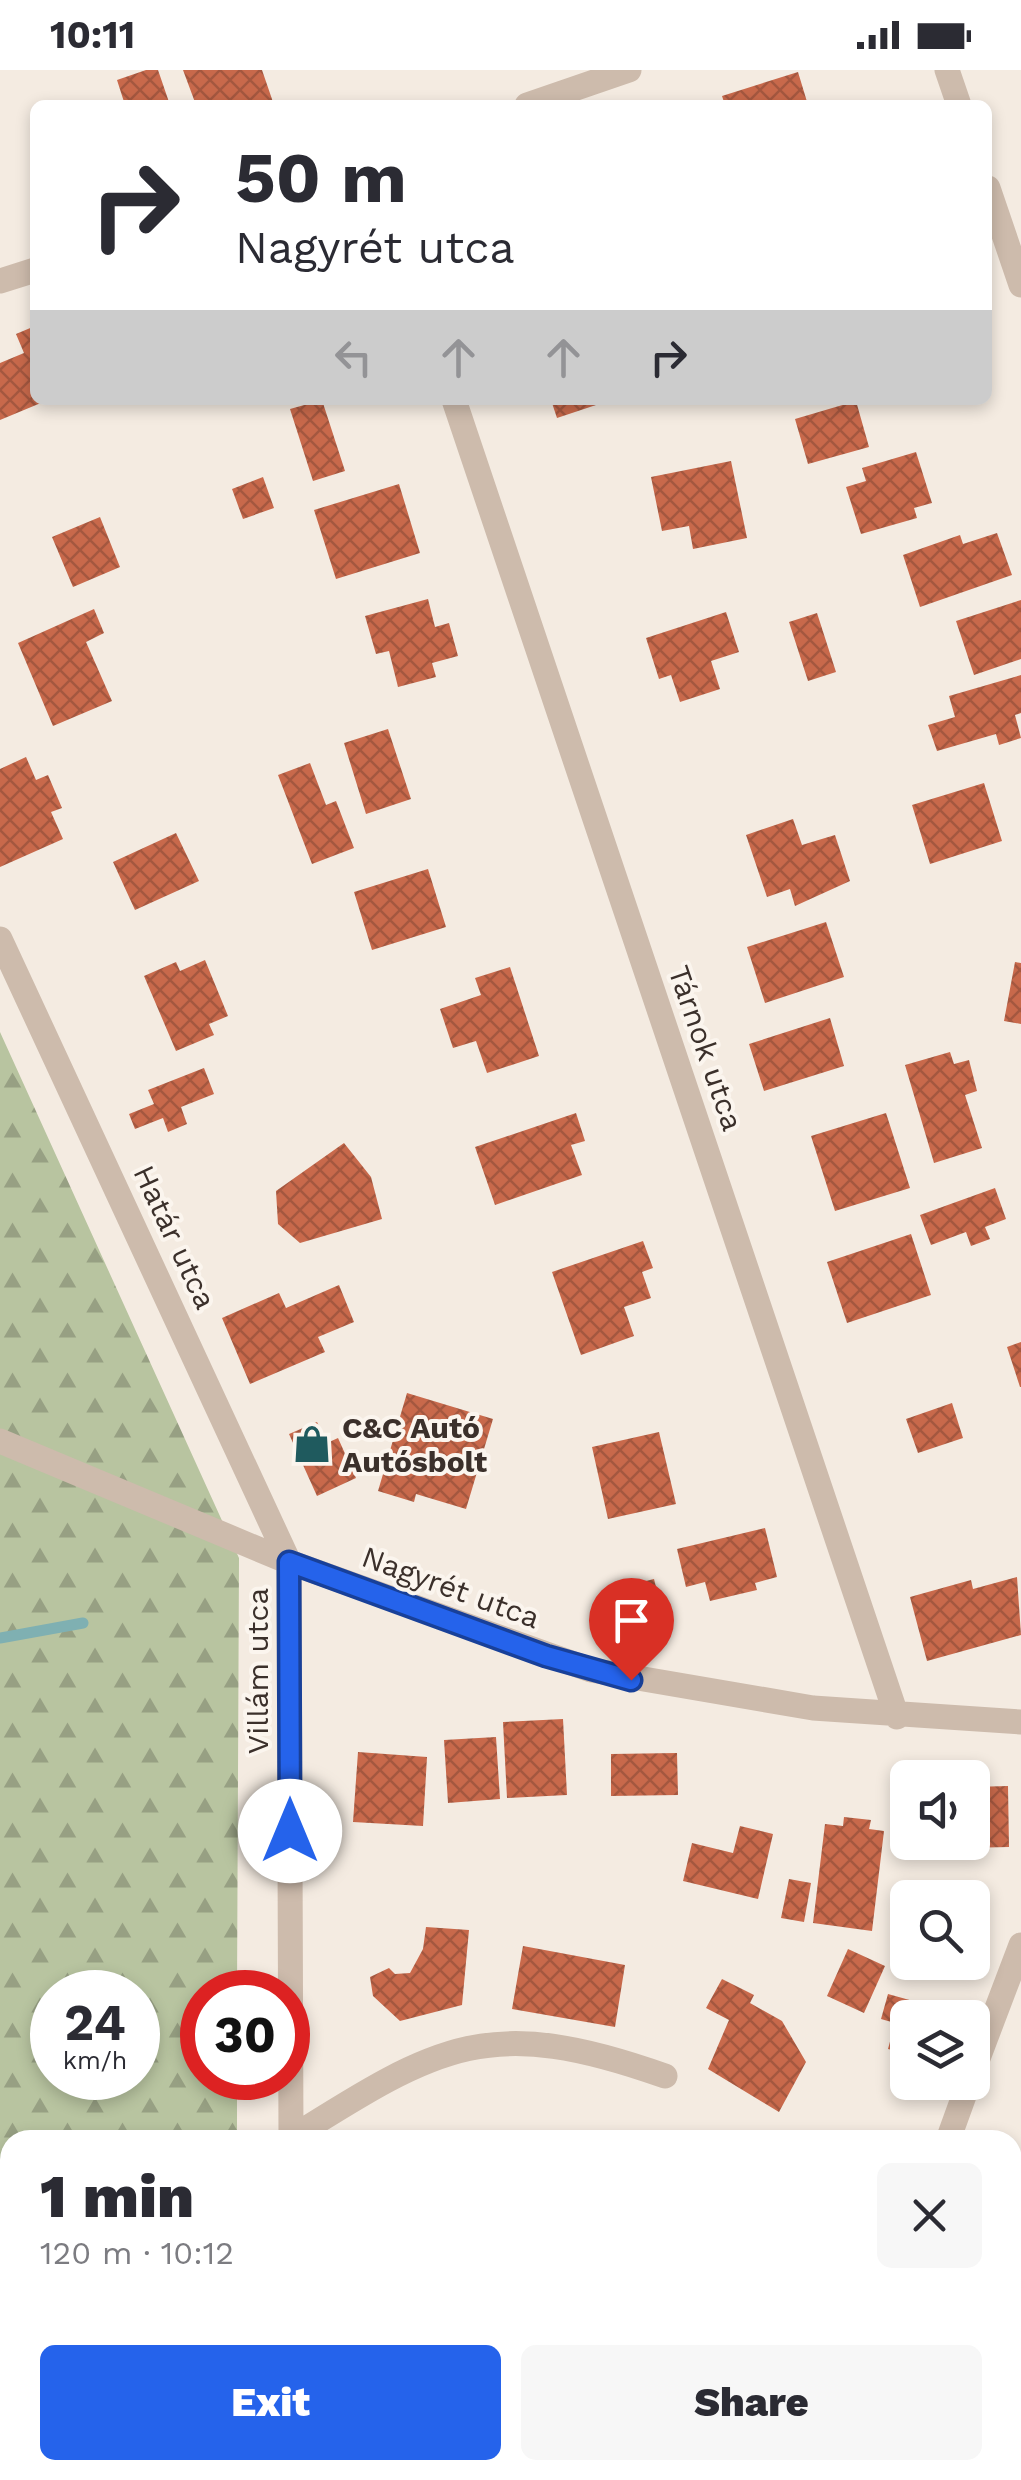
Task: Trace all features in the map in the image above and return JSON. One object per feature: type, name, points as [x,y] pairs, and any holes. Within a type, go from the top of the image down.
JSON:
[{"type":"street","points":[[541,100],[629,70]]},
{"type":"street","points":[[947,70],[957,100]]},
{"type":"street","points":[[992,200],[1021,285]]},
{"type":"street","points":[[0,282],[30,272]]},
{"type":"street","name":"Tárnok utca","points":[[456,405],[897,1716]]},
{"type":"street","name":"Határ utca","points":[[0,939],[289,1562]]},
{"type":"street","name":"Nagyrét utca","points":[[0,1441],[289,1562],[591,1670],[729,1697],[897,1716],[1021,1722]]},
{"type":"street","name":"Villám utca","points":[[289,1562],[291,2130]]},
{"type":"street","points":[[990,2027],[1021,1945]]},
{"type":"street","points":[[305,2130],[394,2072],[483,2043],[572,2047],[664,2076]]},
{"type":"street","points":[[952,2130],[963,2100]]},
{"type":"green space","points":[[0,1032],[239,1558],[237,1970],[180,1970],[180,2100],[237,2100],[237,2130],[0,2130]]},
{"type":"building","points":[[158,70],[168,100],[123,100],[117,80]]},
{"type":"building","points":[[183,70],[262,70],[272,100],[194,100]]},
{"type":"building","points":[[798,72],[806,100],[723,100],[722,96]]},
{"type":"building","points":[[30,328],[30,405],[36,405],[0,420],[0,363],[24,353],[16,334]]},
{"type":"building","points":[[324,405],[345,471],[313,481],[290,409]]},
{"type":"building","points":[[553,405],[596,405],[557,418]]},
{"type":"building","points":[[842,405],[857,405],[869,447],[808,464],[795,419]]},
{"type":"building","points":[[916,452],[932,503],[914,508],[917,518],[861,534],[846,487],[866,481],[862,468]]},
{"type":"building","points":[[731,461],[747,538],[693,549],[689,526],[662,531],[651,477]]},
{"type":"building","points":[[263,477],[274,508],[243,519],[232,489]]},
{"type":"building","points":[[399,484],[420,553],[336,579],[314,510]]},
{"type":"building","points":[[100,517],[120,567],[73,587],[52,537]]},
{"type":"building","points":[[997,533],[1012,575],[920,607],[903,555],[960,535],[963,544]]},
{"type":"building","points":[[428,599],[435,627],[449,623],[458,656],[432,663],[436,677],[398,687],[389,651],[376,654],[365,616]]},
{"type":"building","points":[[1021,600],[1021,659],[974,675],[956,621]]},
{"type":"building","points":[[94,609],[104,633],[86,642],[112,701],[53,726],[18,643]]},
{"type":"building","points":[[726,612],[739,652],[711,661],[720,689],[680,702],[671,675],[659,679],[646,638]]},
{"type":"building","points":[[817,613],[836,672],[808,681],[789,622]]},
{"type":"building","points":[[1021,675],[1021,713],[1015,715],[1021,738],[999,745],[996,734],[937,751],[928,725],[955,717],[949,696]]},
{"type":"building","points":[[388,729],[411,799],[366,814],[344,743]]},
{"type":"building","points":[[26,757],[36,780],[48,775],[62,808],[51,812],[63,839],[0,867],[0,769]]},
{"type":"building","points":[[310,763],[326,805],[336,801],[354,848],[312,864],[278,775]]},
{"type":"building","points":[[984,783],[1002,841],[930,864],[912,805]]},
{"type":"building","points":[[793,819],[802,845],[835,835],[850,881],[795,906],[790,889],[767,897],[746,835]]},
{"type":"building","points":[[176,833],[199,881],[135,910],[113,862]]},
{"type":"building","points":[[428,869],[446,927],[372,950],[354,892]]},
{"type":"building","points":[[826,922],[844,977],[765,1003],[747,947]]},
{"type":"building","points":[[205,960],[228,1016],[209,1024],[214,1035],[176,1051],[144,976],[176,962],[180,971]]},
{"type":"building","points":[[1015,962],[1021,963],[1021,1024],[1004,1021]]},
{"type":"building","points":[[510,967],[539,1056],[487,1073],[476,1041],[453,1048],[440,1009],[481,995],[475,978]]},
{"type":"building","points":[[830,1018],[844,1066],[764,1091],[749,1044]]},
{"type":"building","points":[[950,1052],[954,1064],[969,1060],[977,1091],[965,1095],[982,1148],[934,1163],[905,1065]]},
{"type":"building","points":[[204,1068],[214,1094],[181,1107],[187,1124],[168,1132],[163,1118],[135,1129],[129,1114],[154,1104],[148,1090]]},
{"type":"building","points":[[576,1113],[585,1141],[571,1145],[582,1175],[495,1205],[475,1147]]},
{"type":"building","points":[[886,1113],[910,1188],[835,1211],[811,1136]]},
{"type":"building","points":[[344,1143],[371,1177],[382,1219],[300,1243],[278,1224],[276,1191]]},
{"type":"building","points":[[995,1188],[1006,1219],[985,1227],[990,1239],[971,1246],[966,1232],[931,1245],[920,1215]]},
{"type":"building","points":[[911,1234],[931,1295],[847,1323],[827,1262]]},
{"type":"building","points":[[643,1241],[653,1268],[642,1272],[651,1298],[624,1307],[634,1336],[581,1355],[552,1272]]},
{"type":"building","points":[[339,1285],[354,1322],[318,1337],[325,1352],[250,1384],[222,1318],[279,1293],[286,1308]]},
{"type":"building","points":[[1021,1342],[1021,1387],[1020,1387],[1007,1347]]},
{"type":"building","points":[[407,1393],[493,1419],[466,1509],[416,1494],[414,1502],[378,1491]]},
{"type":"building","points":[[952,1403],[963,1438],[918,1453],[906,1419]]},
{"type":"building","points":[[317,1422],[327,1443],[338,1438],[356,1478],[317,1496],[289,1434]]},
{"type":"building","points":[[659,1432],[676,1504],[608,1519],[592,1447]]},
{"type":"building","points":[[765,1528],[777,1577],[755,1583],[757,1590],[710,1601],[705,1582],[686,1587],[677,1549]]},
{"type":"building","points":[[1017,1577],[1021,1635],[927,1661],[910,1597],[971,1580],[973,1589]]},
{"type":"building","points":[[654,1579],[663,1615],[631,1622],[622,1587]]},
{"type":"building","points":[[563,1719],[567,1795],[507,1798],[503,1722]]},
{"type":"building","points":[[496,1737],[500,1799],[448,1803],[444,1740]]},
{"type":"building","points":[[358,1752],[427,1757],[423,1826],[353,1822]]},
{"type":"building","points":[[677,1753],[678,1795],[611,1796],[611,1754]]},
{"type":"building","points":[[990,1786],[1008,1786],[1009,1847],[990,1847]]},
{"type":"building","points":[[844,1817],[871,1820],[869,1829],[884,1831],[872,1931],[813,1923],[825,1824],[843,1826]]},
{"type":"building","points":[[740,1826],[773,1834],[758,1899],[683,1881],[692,1843],[733,1853]]},
{"type":"building","points":[[789,1879],[811,1883],[804,1922],[781,1918]]},
{"type":"building","points":[[426,1927],[469,1930],[462,2005],[400,2021],[373,1996],[370,1977],[389,1968],[395,1974],[410,1973],[423,1949]]},
{"type":"building","points":[[523,1946],[625,1965],[615,2027],[512,2009]]},
{"type":"building","points":[[848,1949],[885,1966],[864,2013],[827,1996]]},
{"type":"building","points":[[722,1979],[754,1995],[750,2003],[782,2021],[806,2062],[779,2112],[708,2069],[729,2020],[706,2008]]},
{"type":"building","points":[[888,1994],[909,2000],[890,2000],[890,2022],[881,2019]]},
{"type":"waterway","points":[[0,1638],[83,1623]]},
{"type":"place","name":"C&C Autó Autósbolt","points":[[312,1444]]},
{"type":"route","points":[[290,1831],[289,1562],[546,1656],[631,1680]]}]
